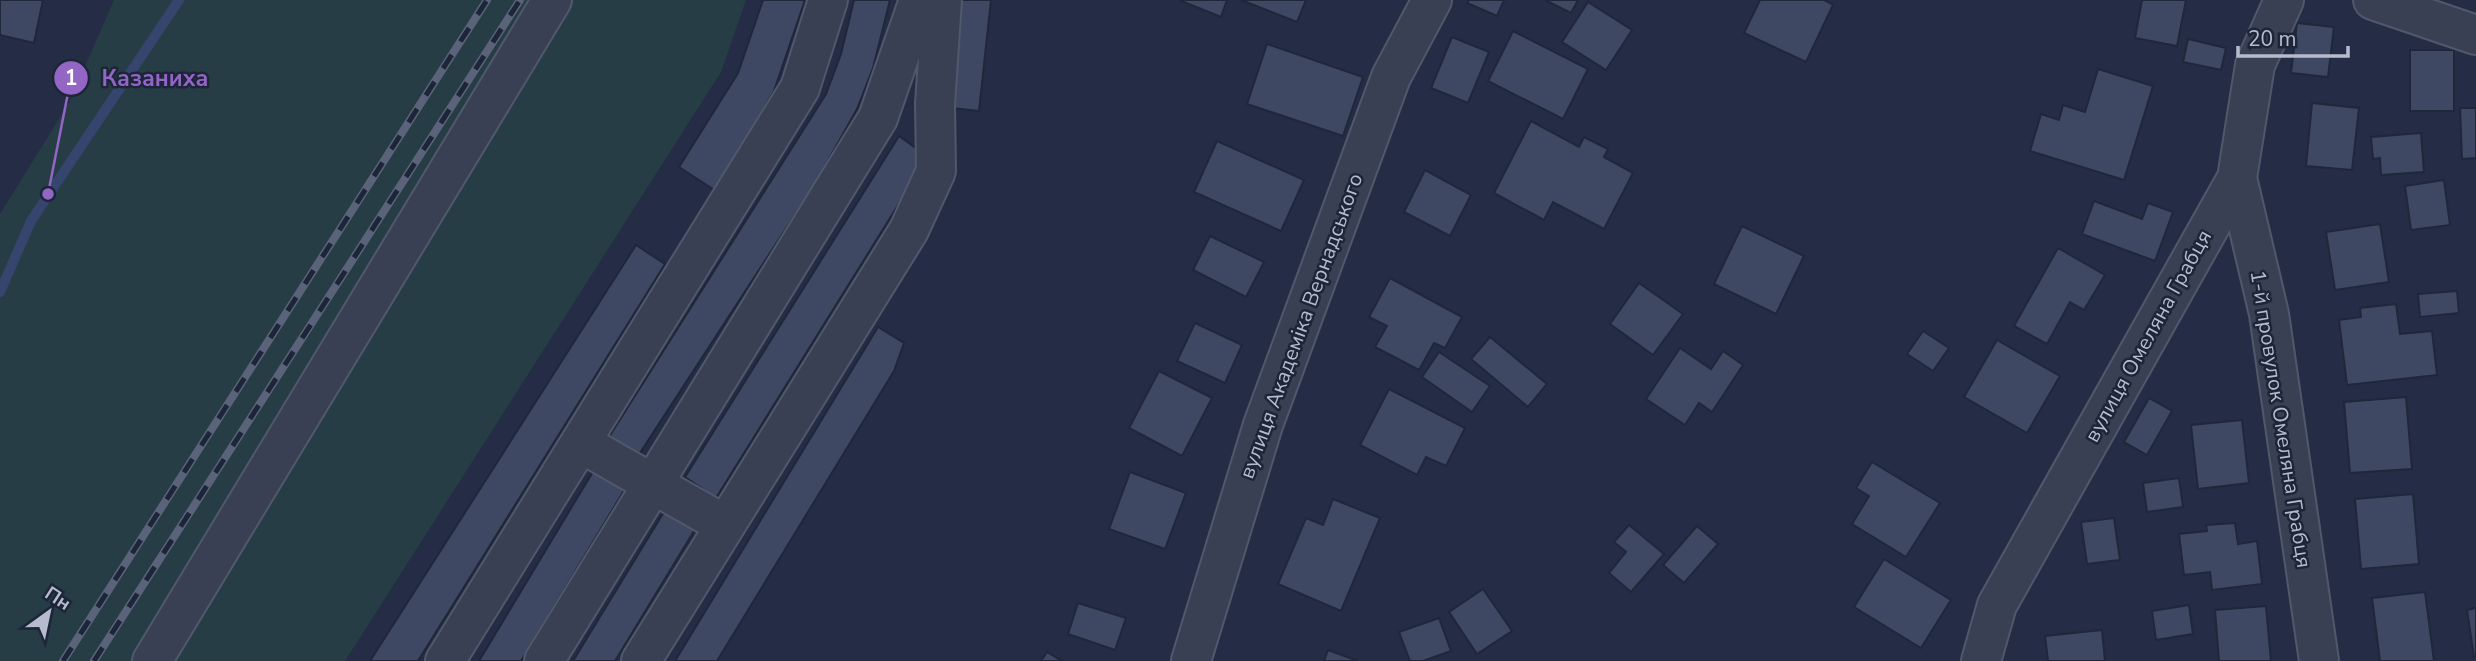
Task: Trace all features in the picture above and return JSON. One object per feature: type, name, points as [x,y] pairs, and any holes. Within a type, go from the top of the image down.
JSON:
[{"type":"street","points":[[152,661],[552,0]]},
{"type":"street","points":[[445,661],[800,88],[828,0]]},
{"type":"street","points":[[544,661],[878,118],[919,0]]},
{"type":"street","points":[[641,661],[909,230],[936,171],[935,104],[942,0]]},
{"type":"street","name":"вулиця Академіка Вернадського","points":[[1191,661],[1263,425],[1391,77],[1432,0]]},
{"type":"street","name":"вулиця Омеляна Грабця","points":[[1981,661],[1997,605],[2237,178],[2255,65],[2284,0]]},
{"type":"street","points":[[2373,0],[2476,35]]},
{"type":"street","name":"1-й провулок Омеляна Грабця","points":[[2237,178],[2269,314],[2319,661]]},
{"type":"street","points":[[581,443],[725,525]]},
{"type":"shaded area","points":[[114,0],[746,0],[721,72],[345,661],[0,661],[0,214],[69,103]]},
{"type":"building","points":[[0,0],[43,0],[34,43],[0,35]]},
{"type":"building","points":[[763,0],[805,0],[774,91],[716,191],[679,167],[738,73]]},
{"type":"building","points":[[854,0],[890,0],[873,68],[857,109],[815,184],[636,459],[607,440],[826,94],[841,54]]},
{"type":"building","points":[[954,0],[991,0],[979,111],[943,107]]},
{"type":"building","points":[[1179,0],[1227,0],[1221,17]]},
{"type":"building","points":[[1241,0],[1306,0],[1297,22]]},
{"type":"building","points":[[1469,0],[1504,0],[1497,16],[1467,3]]},
{"type":"building","points":[[1545,0],[1578,0],[1571,13]]},
{"type":"building","points":[[1760,0],[1824,0],[1833,5],[1806,62],[1744,33]]},
{"type":"building","points":[[2142,0],[2186,0],[2177,46],[2135,38]]},
{"type":"building","points":[[1588,2],[1632,30],[1606,70],[1562,42]]},
{"type":"building","points":[[2297,23],[2334,27],[2328,77],[2291,73]]},
{"type":"building","points":[[1513,31],[1588,69],[1563,119],[1488,81]]},
{"type":"building","points":[[1452,37],[1489,52],[1468,103],[1431,88]]},
{"type":"building","points":[[2188,39],[2226,48],[2221,70],[2183,62]]},
{"type":"building","points":[[1267,44],[1363,77],[1343,136],[1247,104]]},
{"type":"building","points":[[2410,50],[2454,50],[2454,111],[2410,111]]},
{"type":"building","points":[[2098,69],[2153,86],[2124,180],[2030,151],[2041,114],[2059,120],[2063,105],[2085,112]]},
{"type":"building","points":[[2312,103],[2359,108],[2352,170],[2306,166]]},
{"type":"building","points":[[2460,108],[2476,108],[2476,158],[2462,159]]},
{"type":"building","points":[[1531,121],[1579,147],[1584,137],[1608,149],[1604,157],[1633,173],[1604,229],[1553,202],[1544,220],[1494,193]]},
{"type":"building","points":[[2421,133],[2424,172],[2381,175],[2380,158],[2373,159],[2371,137]]},
{"type":"building","points":[[899,136],[928,157],[716,498],[685,477]]},
{"type":"building","points":[[1217,141],[1304,180],[1281,231],[1194,192]]},
{"type":"building","points":[[1425,170],[1471,195],[1450,236],[1404,212]]},
{"type":"building","points":[[2444,180],[2450,225],[2411,230],[2405,186]]},
{"type":"building","points":[[2094,201],[2142,219],[2148,203],[2173,212],[2155,261],[2082,234]]},
{"type":"building","points":[[2380,224],[2389,282],[2335,290],[2326,232]]},
{"type":"building","points":[[1742,226],[1804,256],[1776,314],[1714,284]]},
{"type":"building","points":[[1210,236],[1264,262],[1246,297],[1193,270]]},
{"type":"building","points":[[636,245],[665,264],[418,661],[370,661]]},
{"type":"building","points":[[2058,248],[2105,275],[2084,310],[2070,302],[2047,344],[2014,326]]},
{"type":"building","points":[[1390,278],[1462,317],[1445,348],[1434,343],[1419,370],[1375,347],[1387,326],[1369,317]]},
{"type":"building","points":[[1639,283],[1683,314],[1653,355],[1610,324]]},
{"type":"building","points":[[2457,291],[2459,313],[2420,317],[2418,294]]},
{"type":"building","points":[[2396,304],[2400,334],[2432,331],[2437,375],[2347,385],[2339,320],[2361,317],[2360,308]]},
{"type":"building","points":[[1195,323],[1242,345],[1225,383],[1177,361]]},
{"type":"building","points":[[878,327],[904,343],[894,371],[717,661],[675,661]]},
{"type":"building","points":[[1923,331],[1949,348],[1933,371],[1907,354]]},
{"type":"building","points":[[1490,337],[1547,384],[1528,407],[1471,359]]},
{"type":"building","points":[[1997,340],[2060,376],[2027,433],[1964,397]]},
{"type":"building","points":[[1680,348],[1711,369],[1723,351],[1743,365],[1712,412],[1699,403],[1685,425],[1646,399]]},
{"type":"building","points":[[1439,352],[1490,386],[1472,412],[1422,377]]},
{"type":"building","points":[[1159,371],[1212,398],[1182,456],[1129,428]]},
{"type":"building","points":[[1389,389],[1465,428],[1446,466],[1426,457],[1417,475],[1360,445]]},
{"type":"building","points":[[2406,397],[2412,469],[2350,473],[2344,402]]},
{"type":"building","points":[[2149,398],[2172,411],[2147,455],[2124,442]]},
{"type":"building","points":[[2242,420],[2249,483],[2198,489],[2191,425]]},
{"type":"building","points":[[1872,462],[1940,503],[1906,557],[1852,524],[1869,496],[1856,488]]},
{"type":"building","points":[[597,465],[628,484],[521,661],[479,661]]},
{"type":"building","points":[[1130,472],[1186,493],[1165,549],[1109,529]]},
{"type":"building","points":[[2179,478],[2183,507],[2147,512],[2143,483]]},
{"type":"building","points":[[2413,494],[2419,564],[2361,569],[2355,499]]},
{"type":"building","points":[[1333,499],[1380,518],[1341,611],[1278,584],[1306,518],[1323,525]]},
{"type":"building","points":[[667,507],[697,526],[615,661],[573,661]]},
{"type":"building","points":[[2114,518],[2120,560],[2087,564],[2081,522]]},
{"type":"building","points":[[2235,523],[2238,544],[2257,541],[2262,584],[2212,590],[2210,572],[2184,575],[2179,534],[2207,531],[2206,525]]},
{"type":"building","points":[[1629,525],[1664,554],[1631,592],[1609,573],[1626,552],[1614,542]]},
{"type":"building","points":[[1697,526],[1718,544],[1684,583],[1663,565]]},
{"type":"building","points":[[1884,559],[1951,600],[1921,648],[1854,607]]},
{"type":"building","points":[[1483,589],[1512,631],[1477,654],[1449,612]]},
{"type":"building","points":[[2425,592],[2434,661],[2380,661],[2372,598]]},
{"type":"building","points":[[1078,603],[1126,618],[1115,650],[1068,634]]},
{"type":"building","points":[[2189,605],[2193,634],[2156,640],[2152,611]]},
{"type":"building","points":[[2266,606],[2271,661],[2219,661],[2215,610]]},
{"type":"building","points":[[2476,608],[2476,657],[2474,657],[2467,610]]},
{"type":"building","points":[[1439,618],[1451,651],[1423,661],[1410,661],[1399,632]]},
{"type":"building","points":[[2102,630],[2105,661],[2048,661],[2045,636]]},
{"type":"building","points":[[1328,650],[1358,661],[1324,661]]},
{"type":"building","points":[[1047,652],[1062,661],[1041,661]]},
{"type":"waterway","points":[[0,292],[31,221],[179,0]]},
{"type":"railway","points":[[63,661],[487,0]]},
{"type":"railway","points":[[94,661],[520,0]]},
{"type":"place","name":"Казаниха","points":[[48,194]]}]
